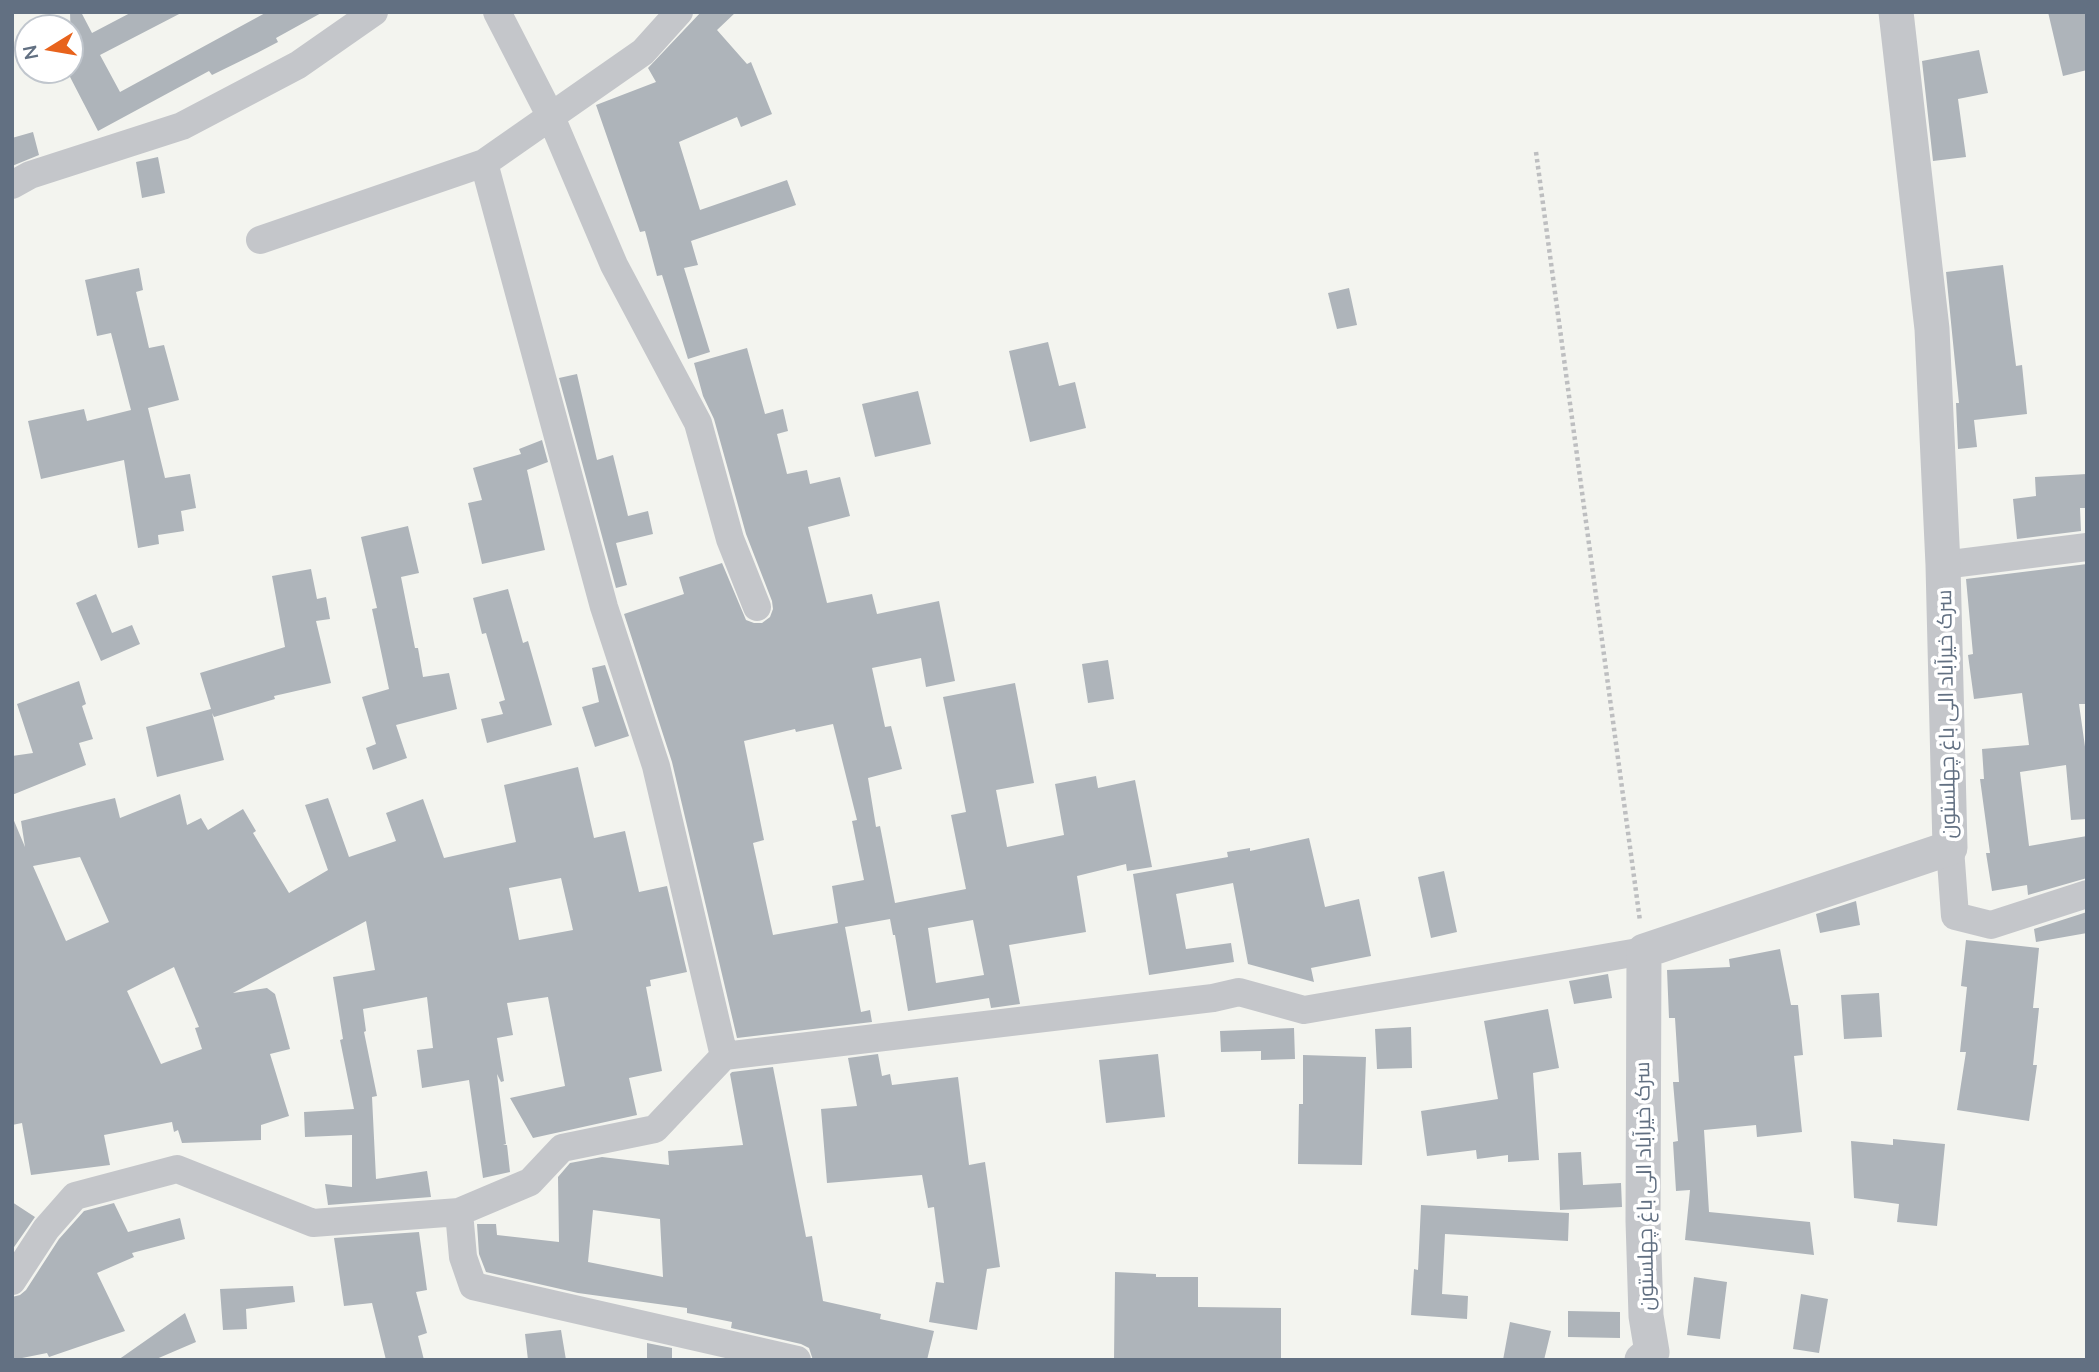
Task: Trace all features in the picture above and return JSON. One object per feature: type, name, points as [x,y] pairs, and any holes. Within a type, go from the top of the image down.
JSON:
[{"type":"street","points":[[12,185],[30,175],[182,126],[298,65],[374,12]]},
{"type":"street","points":[[497,12],[551,117],[614,265],[698,423],[730,539],[757,607]]},
{"type":"street","points":[[260,240],[484,163],[643,52],[679,12]]},
{"type":"street","name":"سرک خیرآباد الی باغ چهلستون","points":[[1642,1360],[1652,1352],[1646,1316],[1643,1220],[1644,951],[1951,848],[1943,565],[1931,329],[1896,12]]},
{"type":"street","points":[[484,163],[604,607],[656,766],[724,1056]]},
{"type":"street","points":[[1943,565],[2087,547]]},
{"type":"street","points":[[1951,848],[1955,916],[1991,925],[2087,894]]},
{"type":"street","points":[[12,1281],[46,1229],[75,1196],[177,1169],[313,1223],[459,1212],[530,1182],[562,1148],[655,1129],[724,1056],[1213,998],[1239,992],[1304,1010],[1644,951]]},
{"type":"street","points":[[459,1212],[463,1257],[473,1286],[797,1360]]},
{"type":"path","points":[[1536,152],[1644,951]]},
{"type":"building","points":[[132,12],[183,12],[100,55],[120,92],[267,12],[323,12],[276,38],[278,42],[212,75],[209,71],[98,131],[74,84],[84,84],[84,18],[92,33]]},
{"type":"building","points":[[701,12],[736,12],[717,30],[747,64],[751,62],[772,114],[741,127],[737,117],[679,142],[700,210],[787,180],[796,205],[691,241],[698,265],[684,268],[710,352],[688,359],[662,275],[657,276],[645,231],[640,232],[596,105],[656,82],[648,68]]},
{"type":"building","points":[[2048,12],[2087,12],[2087,70],[2063,76]]},
{"type":"building","points":[[1979,50],[1988,93],[1958,99],[1966,157],[1933,161],[1922,61]]},
{"type":"building","points":[[33,132],[39,155],[12,166],[12,138]]},
{"type":"building","points":[[158,157],[165,193],[142,198],[136,162]]},
{"type":"building","points":[[2003,265],[2016,366],[2022,365],[2027,414],[1974,420],[1977,447],[1958,449],[1956,403],[1959,403],[1946,272]]},
{"type":"building","points":[[139,268],[143,290],[136,292],[149,348],[164,345],[179,400],[148,408],[165,478],[190,474],[196,508],[181,511],[184,531],[158,535],[159,544],[138,548],[124,460],[41,479],[28,421],[84,409],[87,421],[131,410],[111,333],[97,336],[85,280]]},
{"type":"building","points":[[1349,288],[1357,325],[1337,329],[1328,293]]},
{"type":"building","points":[[1048,342],[1059,386],[1075,382],[1086,428],[1030,442],[1009,351]]},
{"type":"building","points":[[747,348],[765,414],[783,409],[788,431],[777,434],[787,474],[807,470],[810,484],[840,477],[850,516],[808,527],[827,603],[872,594],[877,614],[939,601],[955,681],[926,687],[921,658],[872,668],[885,727],[891,726],[902,769],[868,778],[876,827],[880,826],[895,903],[966,889],[951,815],[966,812],[943,697],[1015,683],[1034,783],[996,790],[1007,847],[1064,835],[1055,784],[1096,776],[1098,788],[1135,780],[1152,867],[1127,871],[1126,864],[1077,876],[1086,932],[1009,945],[1020,1004],[991,1008],[989,998],[908,1011],[890,919],[845,927],[861,1012],[870,1010],[872,1022],[737,1038],[672,762],[624,614],[684,594],[679,577],[722,563],[746,620],[762,623],[770,617],[773,609],[746,534],[714,419],[703,396],[694,363]],"holes":[[[833,724],[857,820],[852,821],[864,880],[832,886],[838,923],[773,935],[753,843],[764,840],[744,741],[795,729],[796,732]],[[973,920],[984,975],[936,983],[928,928]]]},
{"type":"building","points":[[577,374],[597,460],[613,455],[628,516],[648,511],[653,534],[616,543],[627,585],[616,588],[559,378]]},
{"type":"building","points":[[918,391],[931,444],[875,457],[862,404]]},
{"type":"building","points":[[542,440],[548,462],[527,470],[545,550],[482,564],[468,503],[482,500],[473,468],[521,454],[519,449]]},
{"type":"building","points":[[2087,474],[2087,508],[2080,508],[2081,531],[2017,539],[2013,499],[2036,496],[2035,477]]},
{"type":"building","points":[[408,526],[419,573],[401,577],[415,648],[418,648],[423,677],[449,673],[457,709],[396,725],[407,758],[373,770],[366,748],[376,744],[362,697],[389,689],[372,609],[377,608],[361,537]]},
{"type":"building","points":[[2087,564],[2087,704],[2079,704],[2087,761],[2087,819],[2071,820],[2066,765],[2020,772],[2029,846],[2087,836],[2087,878],[2028,895],[2027,885],[1992,891],[1980,779],[1984,779],[1982,749],[2029,745],[2022,693],[1974,699],[1968,655],[1973,654],[1966,579]]},
{"type":"building","points":[[311,569],[317,599],[326,597],[330,619],[316,621],[331,683],[274,696],[275,699],[214,717],[212,713],[224,760],[157,777],[146,727],[211,709],[200,673],[285,647],[272,576]]},
{"type":"building","points":[[508,589],[523,643],[528,641],[552,725],[487,743],[481,719],[503,714],[499,702],[505,700],[486,633],[482,634],[473,598]]},
{"type":"building","points":[[96,594],[112,633],[132,625],[140,644],[101,661],[76,603]]},
{"type":"building","points":[[1108,660],[1114,699],[1088,703],[1082,664]]},
{"type":"building","points":[[605,665],[629,736],[595,747],[582,707],[599,702],[592,668]]},
{"type":"building","points":[[79,681],[86,704],[82,706],[93,739],[79,743],[86,765],[12,795],[12,756],[33,753],[17,704]]},
{"type":"building","points":[[578,767],[594,838],[625,831],[639,892],[667,886],[687,972],[650,980],[651,986],[646,987],[662,1071],[629,1078],[637,1115],[533,1138],[510,1098],[565,1086],[548,997],[507,1003],[513,1035],[497,1038],[504,1081],[501,1082],[497,1074],[506,1144],[503,1145],[507,1145],[510,1172],[483,1178],[469,1080],[422,1088],[417,1050],[433,1048],[427,997],[363,1009],[364,1032],[377,1096],[372,1097],[376,1179],[427,1171],[431,1197],[328,1205],[325,1184],[352,1187],[352,1135],[305,1137],[304,1112],[354,1109],[340,1040],[343,1039],[333,977],[375,970],[366,921],[233,993],[267,988],[275,994],[290,1049],[270,1054],[289,1116],[261,1125],[261,1140],[182,1143],[178,1130],[174,1132],[172,1122],[104,1135],[110,1165],[31,1175],[22,1123],[12,1125],[12,816],[25,847],[21,821],[115,798],[120,818],[180,794],[187,825],[201,818],[208,830],[243,809],[256,831],[253,833],[289,893],[328,870],[305,805],[328,798],[349,857],[396,841],[386,813],[423,799],[444,858],[516,842],[504,785]],"holes":[[[80,857],[109,922],[66,941],[33,866]],[[561,878],[573,930],[519,940],[509,888]],[[174,967],[199,1027],[195,1028],[202,1049],[161,1064],[127,991]]]},
{"type":"building","points":[[1309,838],[1325,907],[1359,899],[1371,956],[1311,968],[1314,982],[1248,964],[1233,883],[1176,894],[1186,949],[1231,943],[1234,962],[1149,975],[1133,874],[1228,857],[1227,852],[1250,848],[1250,851]]},
{"type":"building","points":[[1444,871],[1457,932],[1431,938],[1418,877]]},
{"type":"building","points":[[1856,901],[1860,925],[1820,933],[1816,914]]},
{"type":"building","points":[[2087,912],[2087,933],[2036,942],[2034,929]]},
{"type":"building","points":[[1966,940],[2039,948],[2033,1008],[2039,1008],[2033,1065],[2037,1065],[2029,1121],[1957,1110],[1966,1052],[1960,1052],[1967,987],[1961,986]]},
{"type":"building","points":[[1780,949],[1791,1005],[1798,1005],[1803,1055],[1794,1056],[1802,1132],[1757,1137],[1756,1125],[1704,1130],[1709,1212],[1810,1222],[1814,1255],[1685,1240],[1690,1190],[1676,1191],[1673,1142],[1678,1141],[1673,1082],[1679,1082],[1675,1018],[1669,1018],[1667,970],[1730,967],[1729,959]]},
{"type":"building","points":[[1608,974],[1612,998],[1574,1004],[1569,981]]},
{"type":"building","points":[[1879,993],[1882,1037],[1844,1039],[1841,995]]},
{"type":"building","points":[[1548,1009],[1559,1068],[1533,1073],[1539,1160],[1508,1162],[1508,1155],[1477,1159],[1476,1150],[1427,1156],[1421,1111],[1498,1099],[1484,1021]]},
{"type":"building","points":[[1411,1027],[1412,1068],[1377,1069],[1375,1029]]},
{"type":"building","points":[[1294,1028],[1295,1059],[1261,1060],[1261,1051],[1221,1052],[1220,1031]]},
{"type":"building","points":[[878,1054],[882,1076],[890,1074],[892,1085],[958,1077],[969,1165],[985,1162],[1000,1267],[987,1269],[977,1330],[929,1322],[936,1282],[944,1283],[934,1207],[928,1208],[922,1175],[827,1183],[821,1109],[857,1106],[848,1058]]},
{"type":"building","points":[[1158,1054],[1165,1117],[1106,1123],[1099,1060]]},
{"type":"building","points":[[1303,1055],[1366,1057],[1362,1165],[1298,1164],[1299,1104],[1303,1104]]},
{"type":"building","points":[[773,1067],[806,1237],[812,1236],[823,1301],[881,1314],[880,1319],[934,1331],[927,1360],[813,1360],[809,1348],[801,1344],[731,1328],[732,1322],[687,1313],[687,1308],[578,1293],[486,1272],[479,1254],[477,1224],[496,1224],[497,1235],[559,1242],[558,1177],[570,1163],[602,1157],[669,1165],[668,1151],[743,1145],[730,1074]],"holes":[[[593,1210],[660,1219],[663,1277],[588,1262]]]},
{"type":"building","points":[[1893,1139],[1945,1144],[1937,1226],[1897,1222],[1899,1204],[1854,1198],[1851,1141],[1893,1145]]},
{"type":"building","points":[[1581,1152],[1583,1185],[1621,1183],[1622,1207],[1560,1210],[1558,1153]]},
{"type":"building","points":[[12,1202],[35,1217],[12,1250]]},
{"type":"building","points":[[114,1203],[128,1232],[180,1218],[185,1239],[132,1253],[134,1257],[97,1273],[125,1331],[49,1357],[47,1353],[12,1360],[12,1297],[26,1290],[59,1239],[84,1211]]},
{"type":"building","points":[[1421,1205],[1569,1213],[1568,1241],[1445,1234],[1442,1294],[1468,1296],[1467,1319],[1411,1315],[1414,1269],[1418,1270]]},
{"type":"building","points":[[419,1232],[427,1290],[416,1292],[427,1333],[418,1336],[424,1360],[386,1360],[372,1303],[344,1306],[334,1238]]},
{"type":"building","points":[[1115,1272],[1156,1274],[1156,1277],[1198,1277],[1198,1307],[1281,1308],[1281,1360],[1114,1360]]},
{"type":"building","points":[[1694,1277],[1727,1282],[1720,1339],[1687,1335]]},
{"type":"building","points":[[293,1286],[295,1302],[246,1309],[247,1329],[223,1330],[220,1289]]},
{"type":"building","points":[[1801,1294],[1828,1299],[1819,1353],[1793,1349]]},
{"type":"building","points":[[1568,1311],[1620,1312],[1620,1338],[1568,1337]]},
{"type":"building","points":[[185,1313],[196,1342],[154,1360],[118,1360]]},
{"type":"building","points":[[1510,1322],[1551,1331],[1544,1360],[1503,1360]]},
{"type":"building","points":[[561,1330],[566,1360],[528,1360],[525,1334]]},
{"type":"building","points":[[647,1343],[672,1348],[672,1360],[647,1360]]}]
